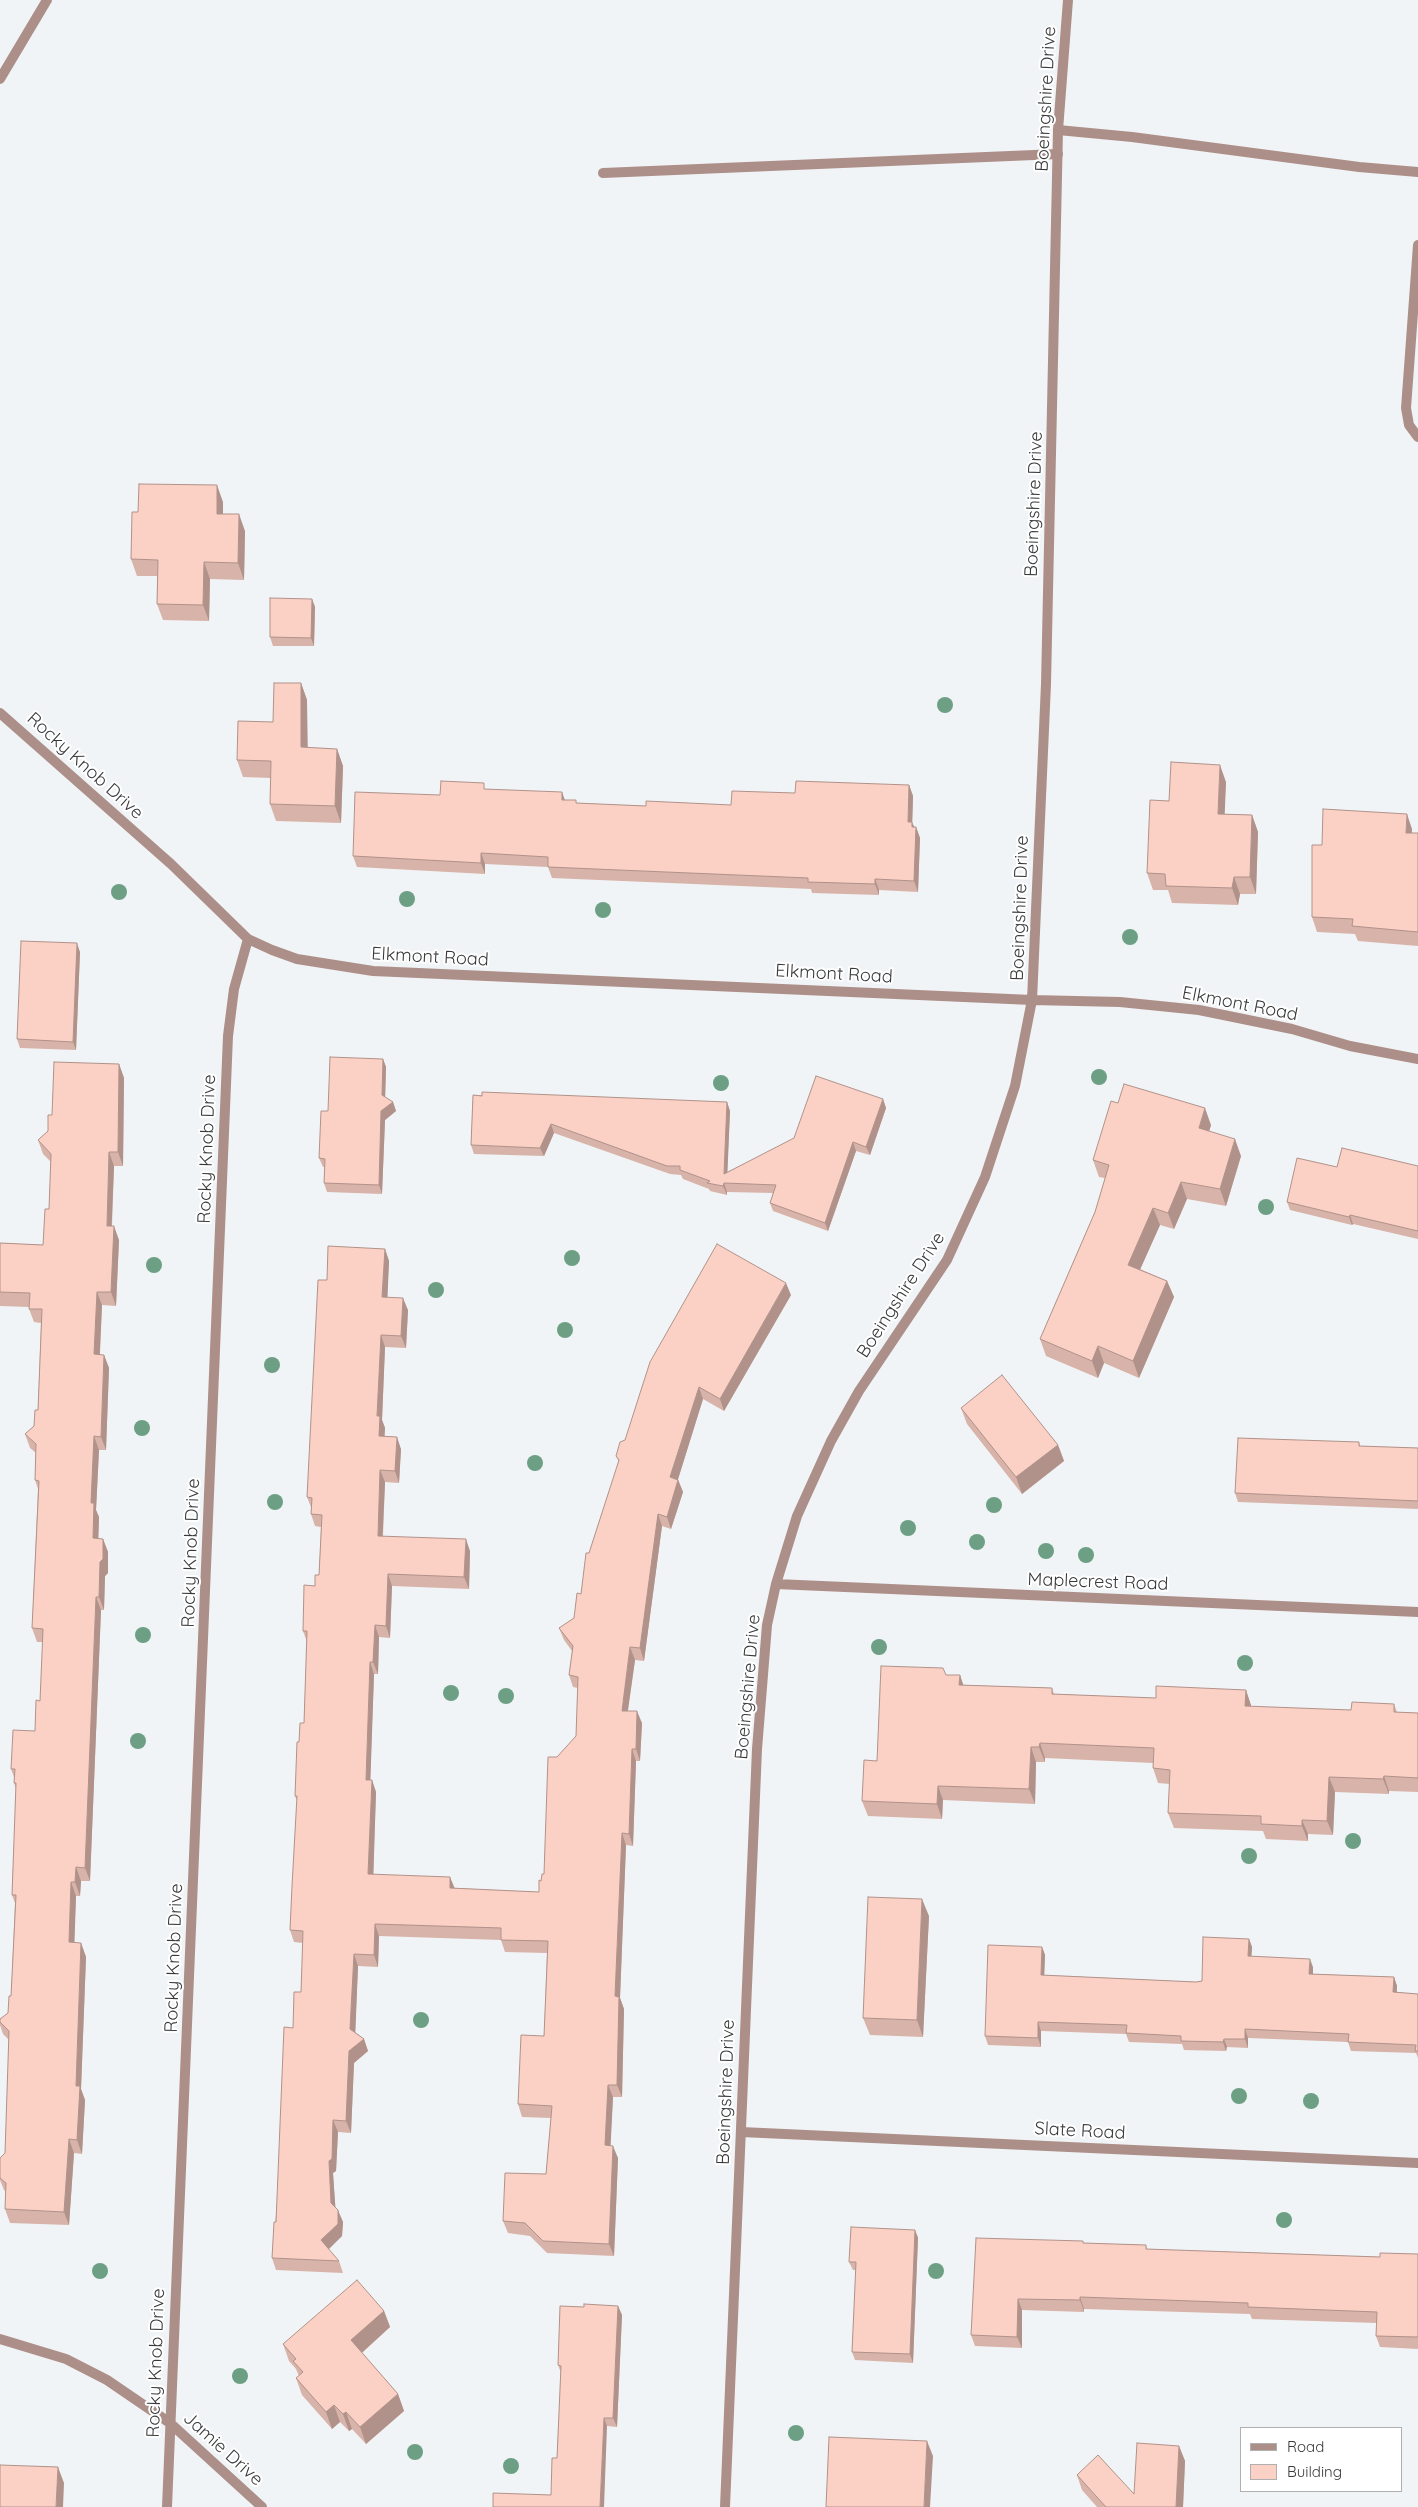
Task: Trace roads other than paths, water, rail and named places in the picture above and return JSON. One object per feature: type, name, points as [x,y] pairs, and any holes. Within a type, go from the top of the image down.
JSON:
[{"type":"street","points":[[0,79],[47,0]]},
{"type":"street","name":"Boeingshire Drive","points":[[725,2507],[760,1698],[768,1626],[776,1584],[796,1516],[831,1441],[869,1375],[947,1260],[985,1178],[1015,1086],[1032,1000],[1046,674],[1058,130],[1068,0]]},
{"type":"street","points":[[1058,130],[1132,137],[1359,167],[1418,172]]},
{"type":"street","points":[[602,173],[1058,154]]},
{"type":"street","points":[[1418,245],[1406,408],[1409,425],[1418,437]]},
{"type":"street","name":"Rocky Knob Drive","points":[[0,713],[171,864],[248,939],[234,988],[228,1046],[167,2507]]},
{"type":"street","name":"Elkmont Road","points":[[248,939],[298,959],[373,971],[1032,1000],[1120,1002],[1199,1010],[1292,1030],[1350,1046],[1418,1058]]},
{"type":"street","name":"Maplecrest Road","points":[[776,1584],[1418,1612]]},
{"type":"street","name":"Slate Road","points":[[741,2132],[1418,2163]]},
{"type":"street","name":"Jamie Drive","points":[[0,2340],[66,2359],[107,2380],[170,2423],[262,2507]]}]
